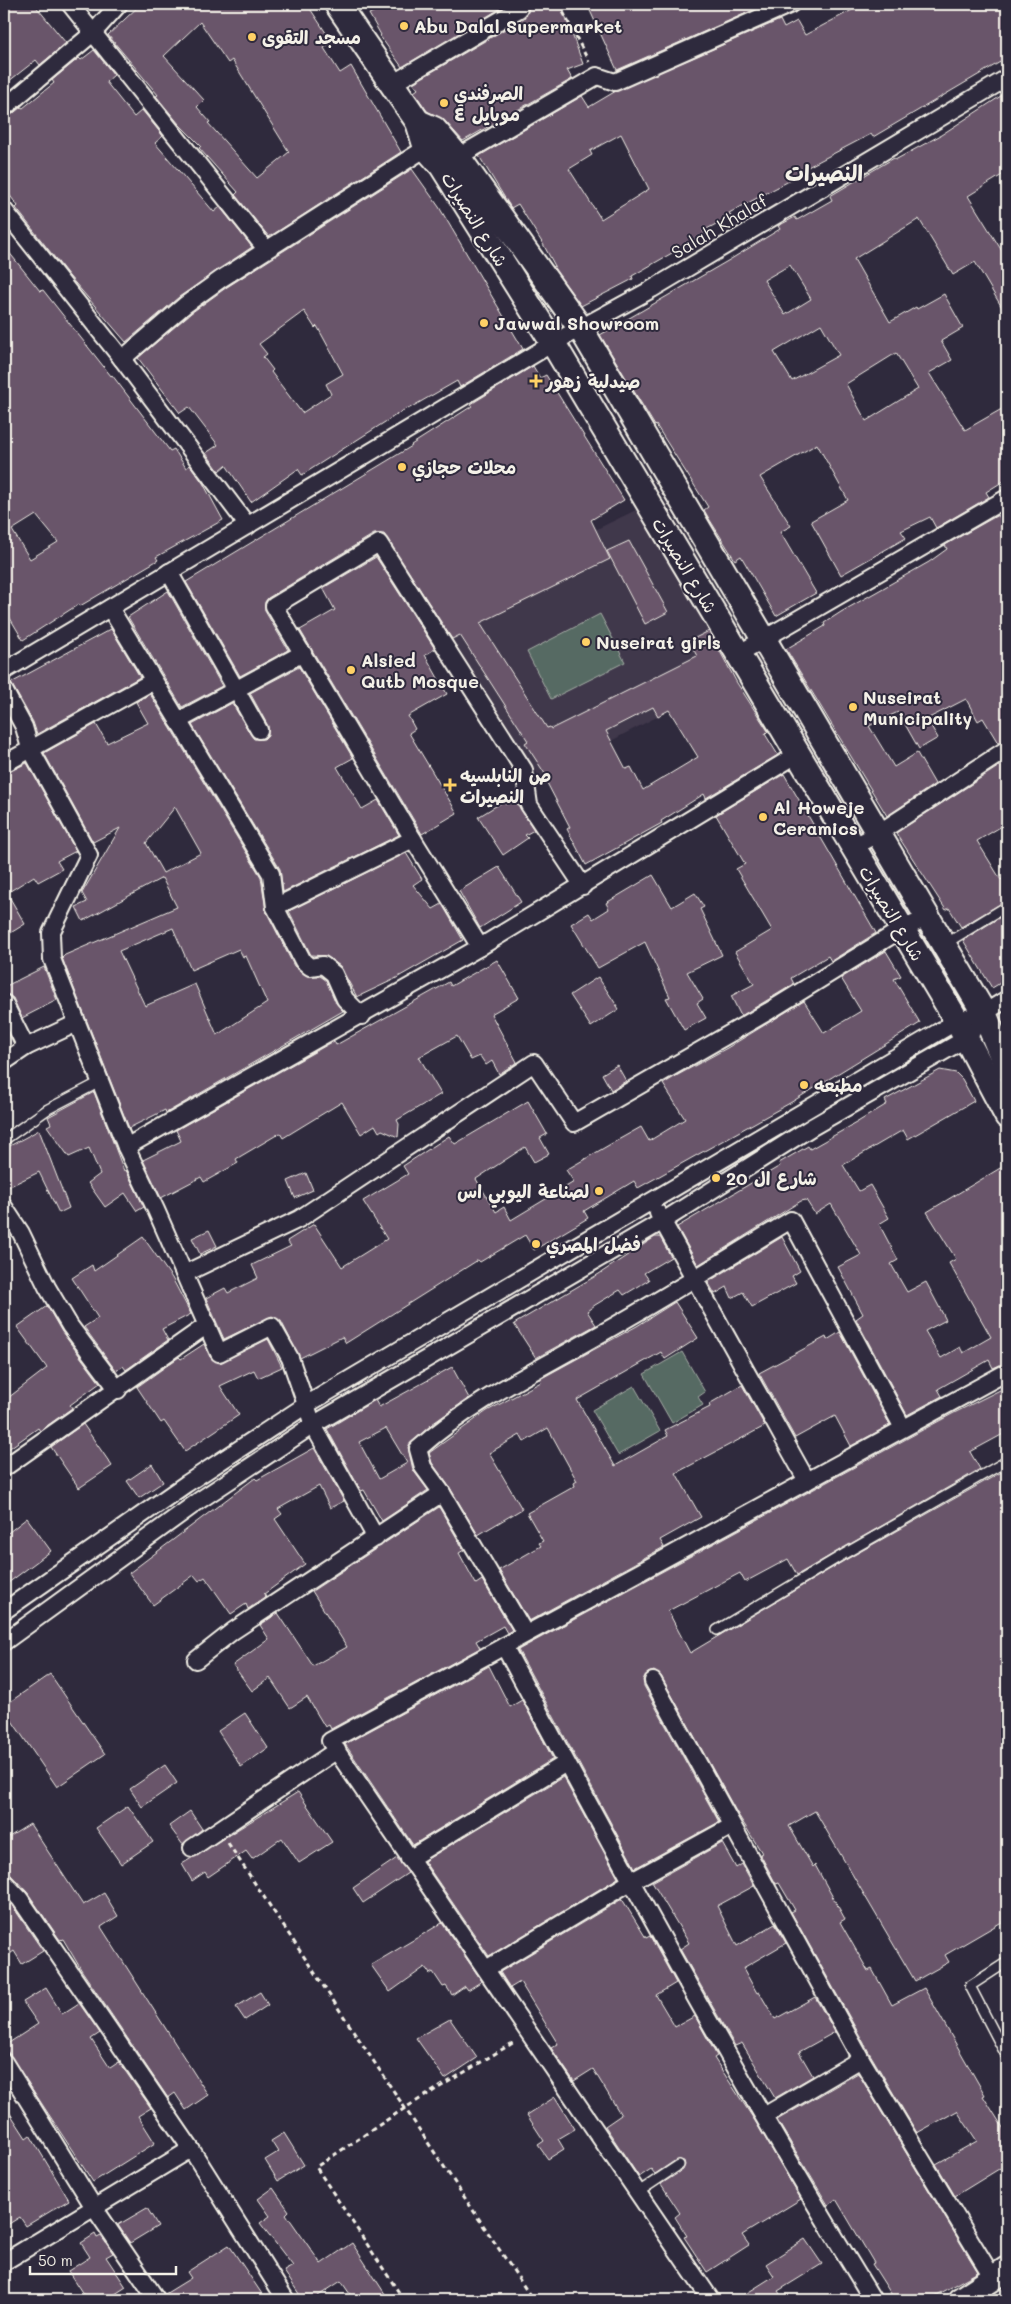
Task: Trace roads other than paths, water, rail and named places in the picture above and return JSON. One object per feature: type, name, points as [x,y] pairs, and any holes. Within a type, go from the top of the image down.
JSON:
[{"type":"main road","name":"شارع النصيرات","points":[[337,4],[418,122],[426,148],[450,162],[581,329],[984,1013],[1007,1068]]},
{"type":"main road","name":"شارع النصيرات","points":[[418,122],[434,129],[450,162],[553,343],[962,1030],[1007,1116]]},
{"type":"main road","points":[[960,2300],[1000,2274]]},
{"type":"street","points":[[70,4],[266,250]]},
{"type":"street","points":[[4,108],[94,33],[119,4]]},
{"type":"street","points":[[450,162],[597,76],[615,82],[791,4]]},
{"type":"street","points":[[392,84],[519,9]]},
{"type":"street","name":"Salah Khalaf","points":[[4,671],[553,343],[669,279],[1007,78]]},
{"type":"street","points":[[122,360],[185,306],[266,250],[426,148]]},
{"type":"street","points":[[4,210],[122,360],[248,526]]},
{"type":"street","points":[[738,654],[1007,498]]},
{"type":"street","points":[[480,947],[413,839],[274,606],[379,543],[524,770],[530,805],[582,886]]},
{"type":"street","points":[[169,572],[259,730]]},
{"type":"street","points":[[110,608],[153,682],[271,874],[275,907],[304,961],[310,967],[323,965],[334,974],[345,999],[362,1016]]},
{"type":"street","points":[[178,722],[303,654]]},
{"type":"street","points":[[4,764],[153,682]]},
{"type":"street","points":[[4,690],[24,727],[30,748],[89,855],[51,933],[52,959],[126,1147],[218,1353],[272,1326],[290,1358],[313,1425],[376,1538]]},
{"type":"street","points":[[853,847],[877,834],[1007,749]]},
{"type":"street","points":[[126,1147],[362,1016],[480,947],[798,754]]},
{"type":"street","points":[[275,907],[413,839]]},
{"type":"street","points":[[184,1274],[299,1219],[534,1063],[574,1123],[769,1011],[902,929],[927,918]]},
{"type":"street","points":[[4,1642],[200,1500],[313,1425],[663,1221],[1007,1000]]},
{"type":"street","points":[[4,1003],[26,1047]]},
{"type":"street","points":[[4,1062],[26,1047],[77,1023]]},
{"type":"street","points":[[4,1611],[186,1484],[306,1405],[652,1202],[962,1030]]},
{"type":"street","points":[[652,1202],[807,1481]]},
{"type":"street","points":[[4,1207],[21,1234],[47,1288],[70,1326],[118,1390]]},
{"type":"street","points":[[524,1633],[442,1493],[423,1467],[418,1449],[447,1424],[500,1390],[791,1220],[903,1428]]},
{"type":"street","points":[[4,1468],[118,1390],[207,1325]]},
{"type":"street","points":[[711,2300],[330,1741],[504,1646],[524,1633],[1007,1372]]},
{"type":"street","points":[[196,1660],[232,1631],[442,1493]]},
{"type":"street","points":[[504,1646],[632,1882],[806,2192],[873,2300]]},
{"type":"street","points":[[653,1681],[861,2059],[1000,2274]]},
{"type":"street","points":[[192,1848],[337,1750]]},
{"type":"street","points":[[409,1859],[566,1762]]},
{"type":"street","points":[[486,1969],[632,1882],[732,1826]]},
{"type":"street","points":[[4,1883],[20,1899],[191,2149],[286,2300]]},
{"type":"street","points":[[764,2116],[861,2059]]},
{"type":"street","points":[[4,2062],[95,2209],[157,2300]]},
{"type":"street","points":[[4,2262],[95,2209],[191,2149]]},
{"type":"lane","points":[[943,945],[1007,906]]},
{"type":"lane","points":[[4,1140],[48,1109],[100,1082]]},
{"type":"lane","points":[[717,1630],[844,1554],[1007,1461]]},
{"type":"lane","points":[[1007,1962],[970,1986],[1007,2057]]},
{"type":"lane","points":[[637,2193],[679,2165]]},
{"type":"place","name":"Abu Dalal Supermarket","points":[[404,26]]},
{"type":"place","name":"مسجد التقوى","points":[[252,37]]},
{"type":"place","name":"الصرفندي موبايل ٤","points":[[444,103]]},
{"type":"place","name":"Jawwal Showroom","points":[[484,323]]},
{"type":"place","name":"صيدلية زهور","points":[[536,381]]},
{"type":"place","name":"محلات حجازي","points":[[402,467]]},
{"type":"place","name":"Nuseirat girls","points":[[586,642]]},
{"type":"place","name":"Alsied Qutb Mosque","points":[[351,670]]},
{"type":"place","name":"Nuseirat Municipality","points":[[853,707]]},
{"type":"place","name":"ص النابلسيه النصيرات","points":[[450,785]]},
{"type":"place","name":"Al Howeje Ceramics","points":[[763,817]]},
{"type":"place","name":"مطبعه","points":[[804,1085]]},
{"type":"place","name":"شارع ال 20","points":[[716,1178]]},
{"type":"place","name":"لصناعة اليوبي اس","points":[[599,1191]]},
{"type":"place","name":"فضل المصري","points":[[536,1244]]},
{"type":"district","name":"النصيرات","points":[[824,172]]}]
